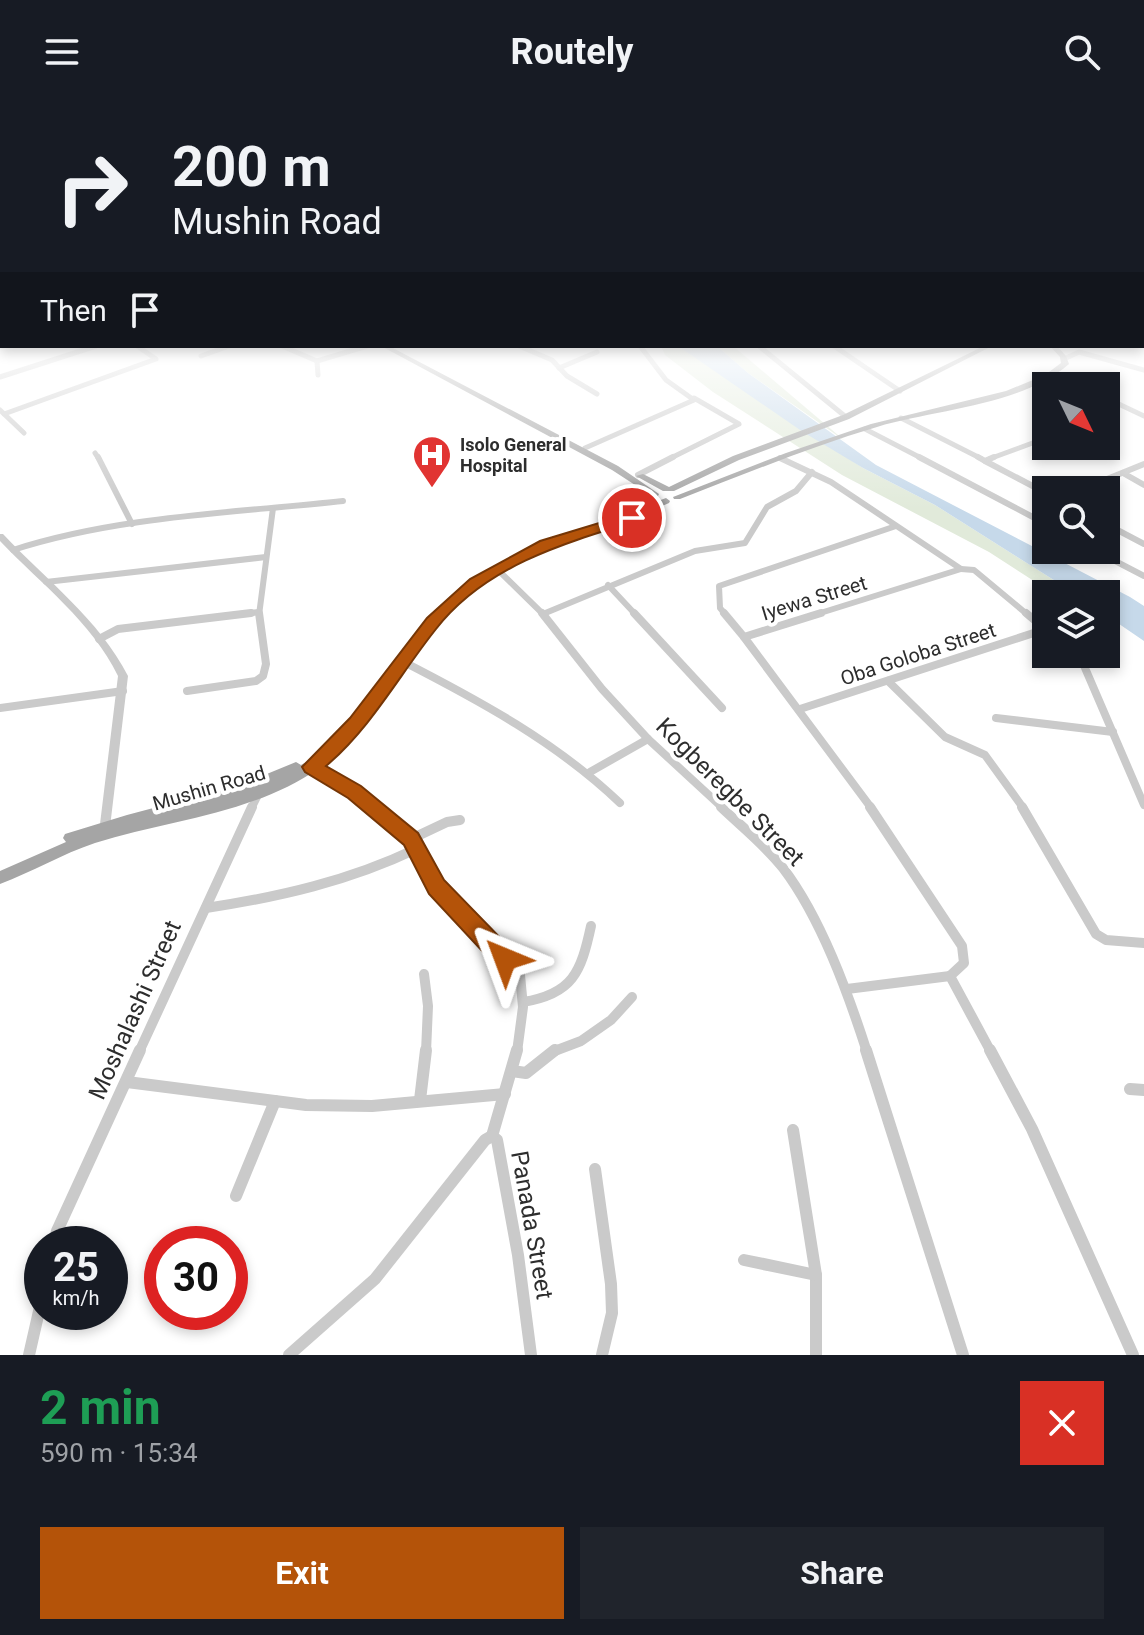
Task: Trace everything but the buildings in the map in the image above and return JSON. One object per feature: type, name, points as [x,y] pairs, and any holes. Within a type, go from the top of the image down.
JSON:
[{"type":"main road","points":[[472,392],[666,495],[901,418],[1007,392]]},
{"type":"main road","points":[[480,392],[638,475],[666,495]]},
{"type":"main road","points":[[666,495],[736,458],[842,418],[897,392]]},
{"type":"main road","name":"Mushin Road","points":[[0,878],[62,849],[106,834],[258,795],[311,767],[338,745],[452,601],[497,569],[545,544],[632,518],[666,495]]},
{"type":"main road","name":"Mushin Road","points":[[0,869],[106,824],[255,787],[303,764],[332,741],[426,618],[464,585],[511,553],[626,513],[666,495]]},
{"type":"street","points":[[24,433],[2,412],[59,392]]},
{"type":"street","points":[[638,475],[739,424],[685,392]]},
{"type":"street","points":[[812,392],[842,418]]},
{"type":"street","points":[[585,448],[677,409],[694,398]]},
{"type":"street","points":[[1120,405],[1144,416]]},
{"type":"street","points":[[901,418],[1032,486]]},
{"type":"street","points":[[862,430],[1032,517]]},
{"type":"street","points":[[985,461],[1032,443]]},
{"type":"street","points":[[95,453],[132,524]]},
{"type":"street","points":[[780,458],[812,472],[961,569],[974,570],[1032,618]]},
{"type":"street","points":[[1115,476],[1144,464]]},
{"type":"street","points":[[543,614],[695,551],[745,543],[767,507],[796,491],[812,472]]},
{"type":"street","points":[[1123,473],[1144,485]]},
{"type":"street","points":[[13,550],[56,536],[132,524],[343,501]]},
{"type":"street","points":[[187,691],[256,681],[263,676],[266,664],[259,612],[273,508]]},
{"type":"street","points":[[744,637],[720,608],[719,586],[896,526]]},
{"type":"street","points":[[1120,531],[1144,544]]},
{"type":"street","points":[[0,536],[99,639],[119,665],[123,691],[106,824]]},
{"type":"street","points":[[46,582],[266,557]]},
{"type":"street","points":[[1120,564],[1144,576]]},
{"type":"street","name":"Kogberegbe Street","points":[[497,569],[543,614],[602,689],[648,739],[782,867],[817,924],[847,989],[963,1355]]},
{"type":"street","name":"Iyewa Street","points":[[950,976],[964,963],[962,946],[911,866],[800,709],[744,637],[961,569]]},
{"type":"street","points":[[608,585],[722,708]]},
{"type":"street","points":[[99,639],[118,629],[259,612]]},
{"type":"street","name":"Oba Goloba Street","points":[[800,709],[1032,633]]},
{"type":"street","points":[[402,661],[481,703],[590,772],[620,803]]},
{"type":"street","points":[[1085,668],[1144,805]]},
{"type":"street","points":[[888,681],[945,737],[985,755],[1032,821],[1096,934],[1106,940],[1144,943]]},
{"type":"street","points":[[0,708],[123,691]]},
{"type":"street","points":[[996,718],[1113,732]]},
{"type":"street","points":[[590,772],[648,739]]},
{"type":"street","name":"Panada Street","points":[[311,767],[355,792],[413,844],[437,887],[520,975],[523,1002],[512,1071],[492,1136],[497,1140],[518,1255],[531,1355]]},
{"type":"street","name":"Moshalashi Street","points":[[59,1226],[258,795]]},
{"type":"street","points":[[206,908],[341,882],[376,870],[447,822],[460,820]]},
{"type":"street","points":[[523,1002],[551,996],[574,981],[591,926]]},
{"type":"street","points":[[420,1100],[428,1051],[429,1002],[424,974]]},
{"type":"street","points":[[847,989],[950,976],[1032,1129],[1133,1355]]},
{"type":"street","points":[[512,1071],[526,1073],[555,1050],[581,1041],[611,1020],[632,997]]},
{"type":"street","points":[[127,1082],[306,1105],[372,1106],[505,1094]]},
{"type":"street","points":[[1130,1089],[1144,1090]]},
{"type":"street","points":[[236,1196],[275,1101]]},
{"type":"street","points":[[793,1130],[816,1275],[816,1355]]},
{"type":"street","points":[[289,1355],[375,1279],[485,1140],[492,1136]]},
{"type":"street","points":[[595,1169],[611,1284],[612,1313],[602,1355]]},
{"type":"street","points":[[744,1260],[816,1275]]},
{"type":"street","points":[[29,1355],[35,1330]]},
{"type":"green space","points":[[714,392],[748,392],[863,468],[935,505],[1054,580],[1032,580],[989,552],[842,475]]},
{"type":"green space","points":[[776,392],[788,392],[845,441]]},
{"type":"water","points":[[745,392],[775,392],[876,465],[1032,546],[1032,564],[1066,564],[1097,580],[1054,580],[935,505],[863,468]]},
{"type":"water","points":[[1120,592],[1144,606],[1144,641],[1120,625]]},
{"type":"place","name":"Isolo General Hospital","points":[[432,489]]},
{"type":"route","points":[[505,959],[437,887],[411,839],[355,792],[311,767],[338,745],[414,644],[452,601],[476,582],[545,544],[632,518]]}]
